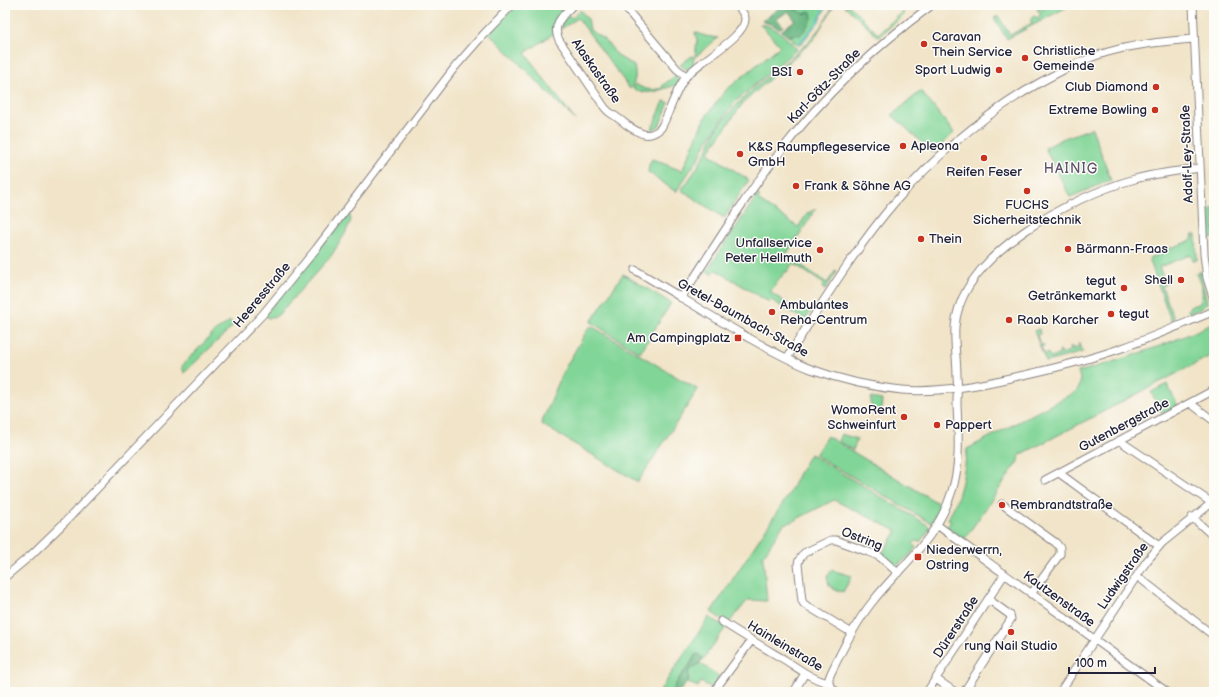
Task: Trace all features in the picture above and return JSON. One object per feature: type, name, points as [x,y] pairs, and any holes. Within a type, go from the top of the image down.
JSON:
[{"type":"street","name":"Heeresstraße","points":[[5,577],[30,556],[66,521],[263,314],[316,248],[447,77],[483,35],[512,5]]},
{"type":"street","name":"Alaskastraße","points":[[573,5],[558,21],[556,32],[559,40],[605,108],[640,133],[649,134],[656,132],[661,128],[686,76]]},
{"type":"street","points":[[623,5],[677,69],[686,76],[733,38],[742,28],[745,20],[737,5]]},
{"type":"street","name":"Karl-Götz-Straße","points":[[681,298],[762,176],[808,118],[838,84],[857,66],[932,5]]},
{"type":"street","name":"Adolf-Ley-Straße","points":[[1193,5],[1205,266],[1210,290],[1214,300]]},
{"type":"street","points":[[787,358],[855,254],[895,203],[943,154],[985,119],[1019,95],[1054,74],[1094,57],[1136,45],[1194,39]]},
{"type":"street","points":[[828,683],[828,678],[852,633],[872,602],[921,548],[937,525],[948,503],[956,476],[958,451],[958,387],[954,338],[955,325],[962,298],[969,286],[989,261],[1007,245],[1038,222],[1063,207],[1103,189],[1135,179],[1173,171],[1200,168]]},
{"type":"street","name":"Gretel-Baumbach-Straße","points":[[635,270],[787,358],[829,375],[852,382],[902,390],[958,387],[989,383],[1038,372],[1088,359],[1146,339],[1214,311]]},
{"type":"street","name":"Gutenbergstraße","points":[[1045,480],[1214,390]]},
{"type":"street","points":[[1190,403],[1214,421]]},
{"type":"street","points":[[1120,441],[1213,502]]},
{"type":"street","points":[[1059,473],[1159,546]]},
{"type":"street","name":"Ludwigstraße","points":[[1060,692],[1137,576],[1159,546],[1213,502]]},
{"type":"street","points":[[1002,504],[1056,543],[1060,548],[1060,554],[1031,594]]},
{"type":"street","points":[[1192,518],[1214,537]]},
{"type":"street","name":"Kautzenstraße","points":[[937,525],[1167,692]]},
{"type":"street","name":"Ostring","points":[[852,633],[804,604],[802,601],[798,564],[801,556],[804,553],[831,540],[836,540],[880,557],[898,574]]},
{"type":"street","name":"Dürerstraße","points":[[927,692],[1004,574]]},
{"type":"street","points":[[1137,576],[1214,636]]},
{"type":"street","points":[[964,692],[1011,619],[1010,615],[988,599]]},
{"type":"street","name":"Hainleinstraße","points":[[721,621],[751,641],[805,673],[828,683],[837,692]]},
{"type":"street","points":[[714,692],[751,641]]},
{"type":"street","points":[[794,692],[805,673]]},
{"type":"street","points":[[936,679],[955,692]]},
{"type":"green space","points":[[516,5],[568,5],[555,21],[553,34],[525,53],[575,120],[489,33]]},
{"type":"green space","points":[[783,5],[791,5],[794,9],[805,14],[809,11],[811,12],[812,18],[805,30],[799,36],[797,34],[788,36],[781,31],[795,20],[788,11],[777,19],[783,26],[779,29],[762,21]]},
{"type":"green space","points":[[791,5],[827,5],[819,21],[800,45],[788,36],[797,34],[799,36],[809,12],[805,14],[796,10]]},
{"type":"green space","points":[[833,5],[835,5],[825,21]]},
{"type":"green space","points":[[844,5],[849,5],[878,34],[903,12],[904,15],[878,37]]},
{"type":"green space","points":[[1045,5],[1071,5],[1007,39],[994,18],[998,16],[1010,35],[1032,23],[1030,19],[1034,16],[1038,18],[1041,13],[1037,10],[1038,8],[1043,10]]},
{"type":"green space","points":[[580,10],[588,19],[590,30],[606,41],[618,56],[634,66],[635,78],[630,89],[578,18],[561,29],[562,23],[568,15],[572,18]]},
{"type":"green space","points":[[825,21],[813,40],[743,103],[708,153],[749,180],[724,218],[681,190],[698,166],[715,132],[724,120],[746,95],[802,48]]},
{"type":"green space","points":[[760,24],[776,30],[797,49],[735,102],[714,131],[676,192],[648,172],[652,159],[682,171],[704,119],[725,91],[780,46]]},
{"type":"green space","points":[[695,32],[705,36],[718,38],[695,57],[697,40]]},
{"type":"green space","points":[[692,56],[694,57],[693,66],[685,69],[680,65]]},
{"type":"green space","points":[[676,75],[679,83],[677,85],[650,92],[639,91],[633,88],[635,84],[642,88],[648,89],[662,88],[663,85]]},
{"type":"green space","points":[[921,91],[954,133],[933,153],[892,115]]},
{"type":"green space","points":[[664,101],[669,103],[659,126],[651,131]]},
{"type":"green space","points":[[1092,128],[1111,180],[1070,197],[1045,148],[1062,139]]},
{"type":"green space","points":[[758,194],[760,196],[758,200],[798,227],[808,213],[816,209],[786,255],[827,283],[836,270],[837,271],[825,290],[822,288],[824,284],[793,263],[770,292],[798,311],[801,307],[804,307],[803,309],[805,311],[807,309],[811,311],[805,320],[771,300],[769,302],[716,270],[712,274],[707,271]]},
{"type":"green space","points":[[1214,208],[1214,238],[1210,239],[1208,210]]},
{"type":"green space","points":[[348,209],[351,220],[345,234],[331,256],[279,314],[275,317],[268,318],[265,315]]},
{"type":"green space","points":[[1192,235],[1196,235],[1197,260],[1194,261],[1190,255],[1159,267],[1166,284],[1162,286],[1174,319],[1171,321],[1149,258],[1166,252],[1164,250],[1193,239]]},
{"type":"green space","points":[[1200,271],[1207,302],[1202,308],[1189,313],[1188,310],[1190,306],[1199,304],[1201,300],[1202,288],[1196,273]]},
{"type":"green space","points":[[623,274],[671,303],[640,353],[591,322]]},
{"type":"green space","points":[[230,321],[233,323],[233,326],[184,373],[182,366],[213,333]]},
{"type":"green space","points":[[1214,323],[1214,354],[1020,455],[1019,460],[964,540],[947,527],[951,521],[948,519],[956,502],[961,485],[967,449],[1075,392],[1080,383],[1078,372],[1113,362],[1181,338]]},
{"type":"green space","points":[[589,327],[593,327],[697,389],[638,482],[541,424],[564,370]]},
{"type":"green space","points":[[1039,329],[1040,334],[1037,335],[1040,345],[1043,344],[1044,346],[1041,347],[1044,354],[1048,353],[1050,358],[1060,354],[1059,351],[1062,354],[1071,350],[1070,347],[1073,349],[1079,347],[1078,344],[1080,344],[1083,352],[1046,362],[1034,331]]},
{"type":"green space","points":[[1167,384],[1178,406],[1162,414],[1151,392]]},
{"type":"green space","points":[[871,398],[882,400],[881,412],[871,411]]},
{"type":"green space","points":[[841,434],[857,439],[853,450],[838,441]]},
{"type":"green space","points":[[827,436],[941,505],[931,523],[815,455]]},
{"type":"green space","points":[[810,454],[926,524],[930,527],[929,530],[920,542],[916,541],[913,544],[916,548],[907,558],[894,566],[881,555],[897,531],[834,500],[791,522],[784,524],[763,556],[767,601],[748,600],[728,624],[711,612],[789,494]]},
{"type":"green space","points":[[831,570],[852,576],[843,592],[835,590],[829,585],[827,577]]},
{"type":"green space","points":[[709,617],[726,627],[702,661],[702,657],[693,659],[679,679],[674,691],[675,692],[659,692]]},
{"type":"green space","points":[[699,654],[702,657],[700,663],[688,671],[688,681],[684,687],[675,692],[673,690],[677,682],[693,661],[695,655]]},
{"type":"green space","points":[[700,663],[720,677],[712,688],[701,682],[698,687],[687,682],[689,679],[688,671]]},
{"type":"waterway","points":[[799,43],[817,23],[826,5]]},
{"type":"place","name":"Caravan Thein Service","points":[[924,44]]},
{"type":"place","name":"Christliche Gemeinde","points":[[1025,58]]},
{"type":"place","name":"Sport Ludwig","points":[[999,70]]},
{"type":"place","name":"BSI","points":[[800,72]]},
{"type":"place","name":"Club Diamond","points":[[1156,87]]},
{"type":"place","name":"Extreme Bowling","points":[[1155,110]]},
{"type":"place","name":"Apleona","points":[[903,146]]},
{"type":"place","name":"K&S Raumpflegeservice GmbH","points":[[740,154]]},
{"type":"place","name":"Reifen Feser","points":[[984,158]]},
{"type":"place","name":"Frank & Söhne AG","points":[[796,186]]},
{"type":"place","name":"FUCHS Sicherheitstechnik","points":[[1027,191]]},
{"type":"place","name":"Thein","points":[[921,239]]},
{"type":"place","name":"Bärmann-Fraas","points":[[1068,249]]},
{"type":"place","name":"Unfallservice Peter Hellmuth","points":[[820,250]]},
{"type":"place","name":"Shell","points":[[1181,280]]},
{"type":"place","name":"tegut Getränkemarkt","points":[[1124,288]]},
{"type":"place","name":"Ambulantes Reha-Centrum","points":[[772,312]]},
{"type":"place","name":"tegut","points":[[1111,314]]},
{"type":"place","name":"Raab Karcher","points":[[1009,320]]},
{"type":"place","name":"Am Campingplatz","points":[[738,338]]},
{"type":"place","name":"WomoRent Schweinfurt","points":[[904,417]]},
{"type":"place","name":"Pappert","points":[[937,425]]},
{"type":"place","name":"Rembrandtstraße","points":[[1002,505]]},
{"type":"place","name":"Niederwerrn, Ostring","points":[[918,557]]},
{"type":"place","name":"rung Nail Studio","points":[[1011,632]]},
{"type":"district","name":"HAINIG","points":[[1071,168]]}]
